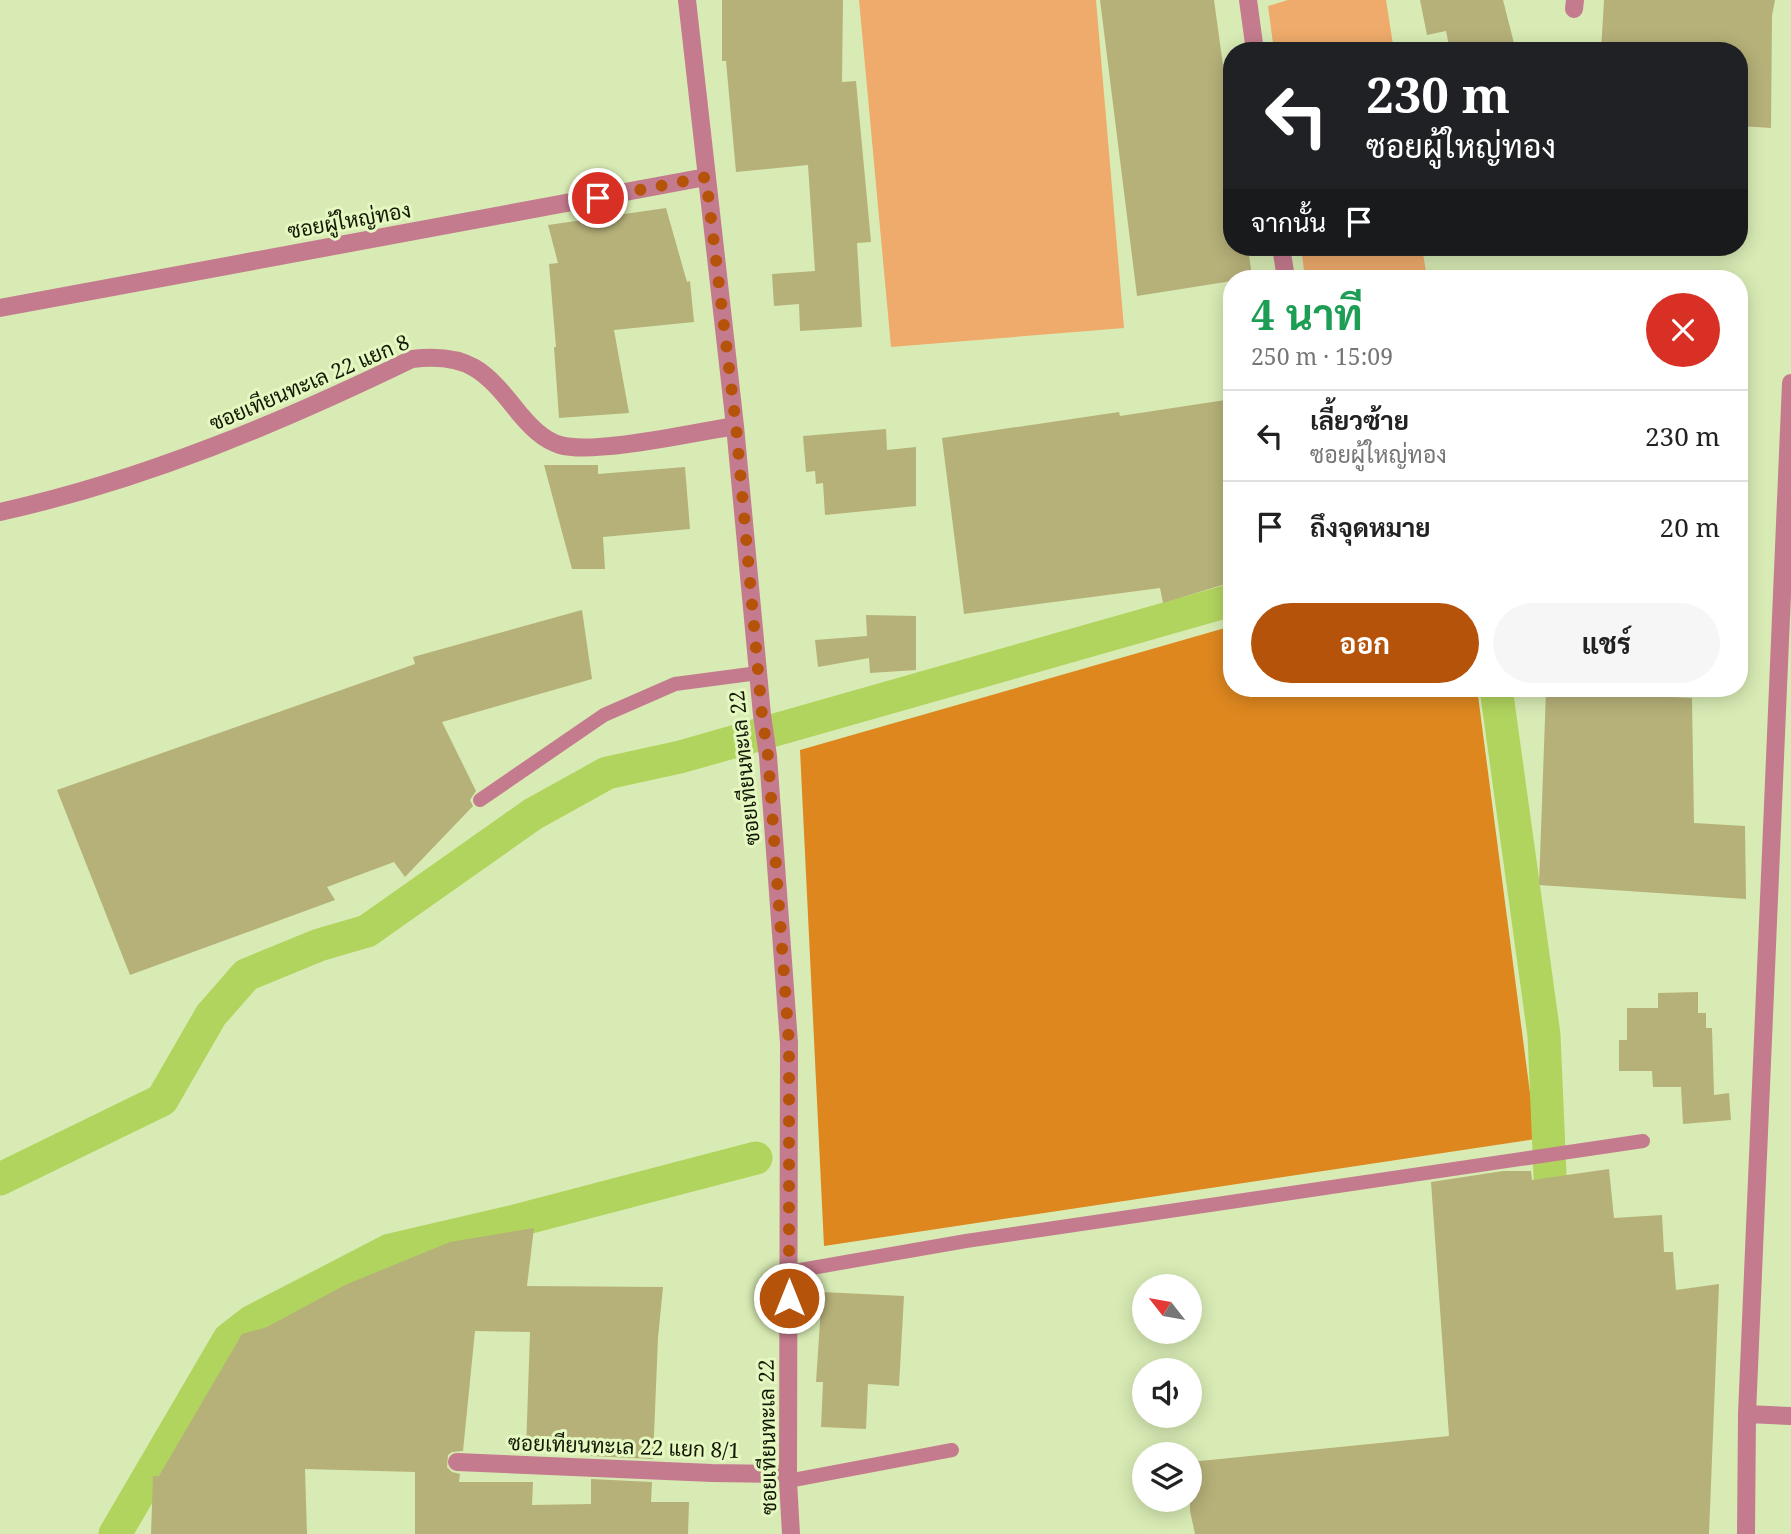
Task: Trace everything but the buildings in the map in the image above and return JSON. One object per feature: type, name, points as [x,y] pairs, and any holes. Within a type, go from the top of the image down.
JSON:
[{"type":"street","name":"ซอยเทียนทะเล 22","points":[[687,0],[736,426],[768,756],[789,1043],[788,1478],[792,1534]]},
{"type":"street","points":[[1248,0],[1254,42]]},
{"type":"street","name":"ซอยผู้ใหญ่ทอง","points":[[0,308],[706,177]]},
{"type":"street","name":"ซอยเทียนทะเล 22 แยก 8","points":[[0,512],[105,486],[189,456],[412,359],[438,356],[462,360],[477,369],[503,393],[528,424],[547,440],[562,446],[590,448],[736,426]]},
{"type":"street","points":[[1746,1534],[1747,1414],[1791,383]]},
{"type":"street","points":[[1747,1414],[1791,1416]]},
{"type":"street","name":"ซอยเทียนทะเล 22 แยก 8/1","points":[[457,1462],[788,1478]]},
{"type":"lane","points":[[480,800],[515,773],[604,715],[675,684],[758,673]]},
{"type":"lane","points":[[789,1272],[966,1241],[1643,1141]]},
{"type":"lane","points":[[788,1478],[952,1450]]},
{"type":"shaded area","points":[[859,0],[1096,0],[1124,328],[891,347]]},
{"type":"shaded area","points":[[1288,0],[1386,0],[1393,42],[1273,42],[1268,6]]},
{"type":"shaded area","points":[[1302,256],[1423,256],[1426,270],[1304,270]]},
{"type":"shaded area","points":[[1223,629],[1223,697],[1478,697],[1536,1139],[824,1246],[800,750]]},
{"type":"waterway","points":[[0,1179],[162,1100],[211,1015],[246,975],[319,945],[367,931],[533,814],[607,773],[680,757],[1223,603]]},
{"type":"waterway","points":[[1497,697],[1544,1035],[1552,1221]]},
{"type":"waterway","points":[[115,1534],[229,1339],[251,1322],[390,1250],[515,1221],[756,1158]]},
{"type":"route","points":[[598,198],[706,177],[736,426],[768,756],[789,1043],[789,1298]]}]
